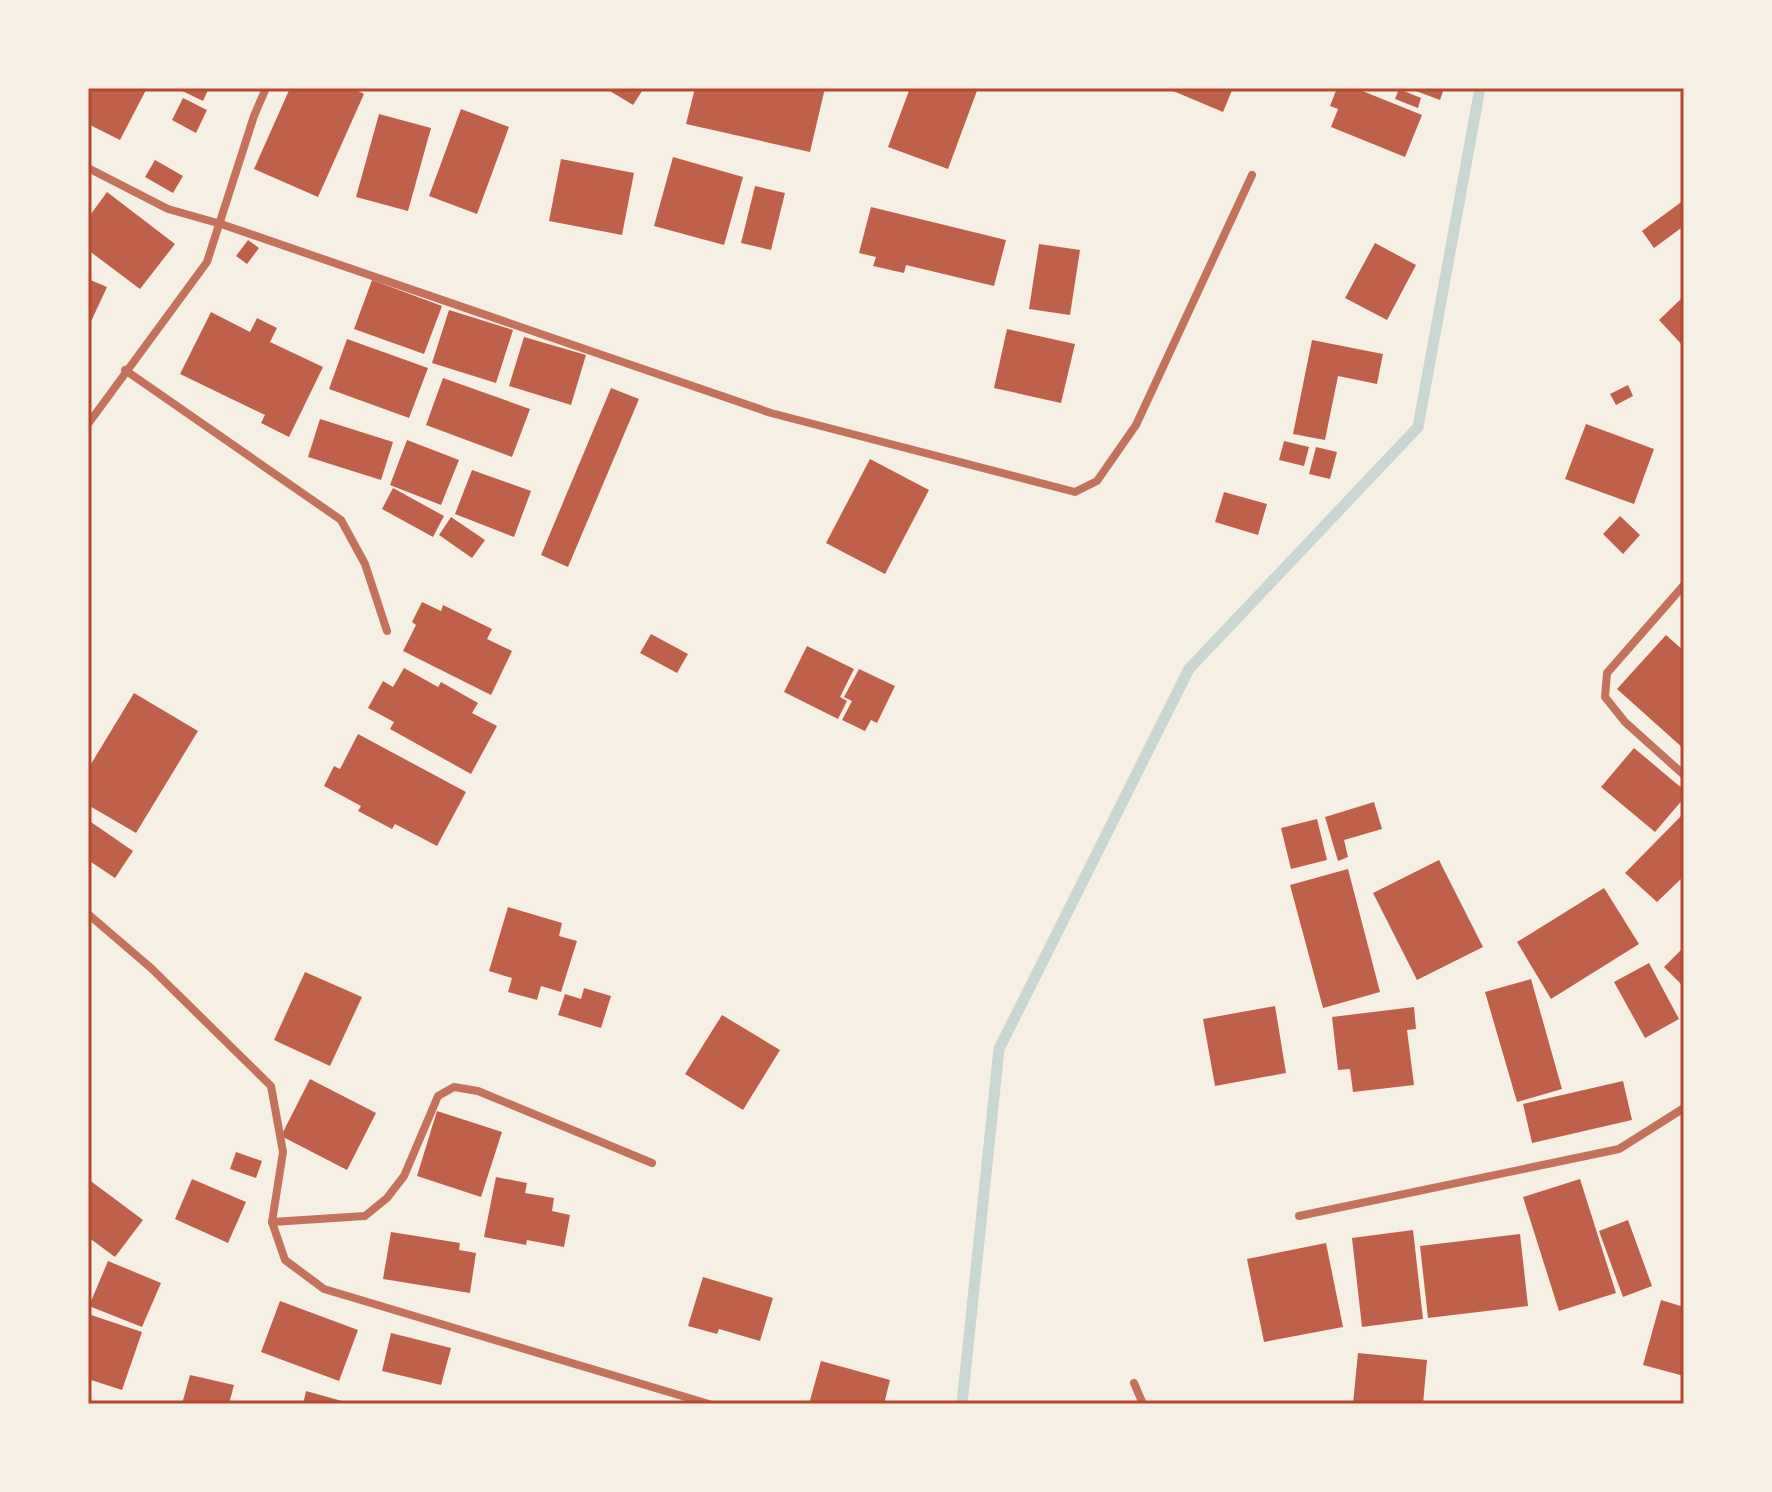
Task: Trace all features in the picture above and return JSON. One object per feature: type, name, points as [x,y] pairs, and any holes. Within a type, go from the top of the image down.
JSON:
[{"type":"street","points":[[88,424],[207,262],[266,88]]},
{"type":"street","points":[[88,168],[168,209],[221,224],[771,413],[1075,492],[1097,481],[1136,425],[1252,175]]},
{"type":"street","points":[[125,370],[341,520],[365,564],[387,631]]},
{"type":"street","points":[[1684,585],[1607,673],[1605,697],[1625,722],[1684,775]]},
{"type":"street","points":[[88,914],[151,968],[271,1086],[283,1152],[272,1222],[285,1260],[324,1289],[709,1404]]},
{"type":"street","points":[[272,1222],[365,1216],[387,1198],[404,1176],[438,1096],[454,1087],[478,1091],[652,1163]]},
{"type":"street","points":[[1299,1216],[1619,1149],[1684,1108]]},
{"type":"street","points":[[1134,1383],[1143,1404]]},
{"type":"building","points":[[88,88],[147,88],[120,140],[88,124]]},
{"type":"building","points":[[176,88],[209,88],[203,101]]},
{"type":"building","points":[[290,88],[352,88],[364,94],[318,197],[254,169]]},
{"type":"building","points":[[605,88],[644,88],[633,105]]},
{"type":"building","points":[[695,88],[825,88],[810,152],[686,124]]},
{"type":"building","points":[[910,88],[978,88],[948,169],[888,147]]},
{"type":"building","points":[[1166,88],[1233,88],[1223,112]]},
{"type":"building","points":[[1337,88],[1355,88],[1422,115],[1405,157],[1331,127],[1338,109],[1330,106]]},
{"type":"building","points":[[1408,88],[1444,88],[1440,100]]},
{"type":"building","points":[[1399,89],[1421,98],[1418,108],[1395,99]]},
{"type":"building","points":[[183,98],[207,110],[196,133],[172,120]]},
{"type":"building","points":[[461,109],[509,127],[477,214],[429,196]]},
{"type":"building","points":[[379,114],[431,128],[408,211],[356,197]]},
{"type":"building","points":[[673,157],[743,177],[724,245],[654,226]]},
{"type":"building","points":[[561,159],[634,173],[622,235],[549,221]]},
{"type":"building","points":[[155,160],[183,176],[173,193],[145,177]]},
{"type":"building","points":[[755,186],[785,193],[771,250],[741,243]]},
{"type":"building","points":[[107,192],[175,244],[140,289],[88,250],[88,218]]},
{"type":"building","points":[[1684,200],[1684,226],[1654,248],[1642,231]]},
{"type":"building","points":[[871,207],[1006,240],[994,286],[906,265],[904,273],[873,266],[876,257],[859,253]]},
{"type":"building","points":[[248,240],[259,248],[247,264],[236,256]]},
{"type":"building","points":[[1375,243],[1416,265],[1387,320],[1345,298]]},
{"type":"building","points":[[1039,244],[1080,250],[1070,315],[1029,309]]},
{"type":"building","points":[[88,279],[107,287],[88,328]]},
{"type":"building","points":[[372,280],[442,306],[424,354],[354,329]]},
{"type":"building","points":[[1684,296],[1684,347],[1659,320]]},
{"type":"building","points":[[449,310],[513,330],[496,383],[432,363]]},
{"type":"building","points":[[211,312],[250,332],[257,318],[277,328],[270,342],[323,367],[289,437],[261,423],[265,415],[180,374]]},
{"type":"building","points":[[1007,329],[1075,344],[1061,403],[994,388]]},
{"type":"building","points":[[524,337],[586,355],[571,405],[509,386]]},
{"type":"building","points":[[347,339],[428,368],[409,418],[329,389]]},
{"type":"building","points":[[1312,340],[1383,354],[1377,384],[1338,376],[1325,440],[1293,434]]},
{"type":"building","points":[[443,378],[530,409],[512,457],[426,425]]},
{"type":"building","points":[[1628,385],[1633,396],[1616,405],[1610,394]]},
{"type":"building","points":[[611,388],[639,399],[568,567],[541,555]]},
{"type":"building","points":[[320,419],[393,442],[381,480],[308,457]]},
{"type":"building","points":[[1586,424],[1654,449],[1634,504],[1565,479]]},
{"type":"building","points":[[407,440],[459,460],[441,505],[390,485]]},
{"type":"building","points":[[1284,441],[1309,447],[1304,466],[1279,460]]},
{"type":"building","points":[[1316,447],[1337,452],[1330,479],[1309,474]]},
{"type":"building","points":[[870,459],[929,490],[885,574],[826,543]]},
{"type":"building","points":[[472,470],[531,491],[514,537],[455,514]]},
{"type":"building","points":[[393,488],[444,516],[433,537],[382,509]]},
{"type":"building","points":[[1224,492],[1267,504],[1258,535],[1215,522]]},
{"type":"building","points":[[1620,516],[1640,535],[1623,554],[1603,534]]},
{"type":"building","points":[[451,517],[485,540],[472,558],[439,535]]},
{"type":"building","points":[[422,602],[441,611],[443,605],[492,629],[487,639],[512,651],[491,695],[403,651],[416,625],[412,622]]},
{"type":"building","points":[[651,634],[688,654],[677,673],[640,653]]},
{"type":"building","points":[[1666,635],[1684,651],[1684,749],[1617,689]]},
{"type":"building","points":[[807,646],[854,669],[840,697],[847,701],[838,719],[784,692]]},
{"type":"building","points":[[404,668],[438,687],[441,682],[478,703],[472,713],[497,726],[471,774],[390,729],[394,722],[368,708],[383,681],[393,687]]},
{"type":"building","points":[[859,669],[895,686],[877,723],[871,720],[865,731],[842,720],[852,701],[844,697]]},
{"type":"building","points":[[134,693],[198,731],[136,833],[88,805],[88,769]]},
{"type":"building","points":[[358,734],[466,792],[437,846],[395,824],[392,829],[358,811],[361,806],[324,786],[334,766],[340,769]]},
{"type":"building","points":[[1634,748],[1684,790],[1684,798],[1655,832],[1601,787]]},
{"type":"building","points":[[1374,802],[1382,829],[1344,840],[1348,857],[1338,861],[1325,817]]},
{"type":"building","points":[[1684,813],[1684,876],[1657,902],[1625,873]]},
{"type":"building","points":[[1317,819],[1327,860],[1291,869],[1281,828]]},
{"type":"building","points":[[88,820],[133,851],[115,878],[88,860]]},
{"type":"building","points":[[1439,860],[1483,947],[1417,980],[1373,893]]},
{"type":"building","points":[[1348,869],[1380,992],[1323,1008],[1290,885]]},
{"type":"building","points":[[1604,888],[1639,944],[1551,999],[1517,942]]},
{"type":"building","points":[[508,907],[562,923],[559,936],[577,941],[561,992],[541,986],[537,1000],[508,992],[512,978],[489,971]]},
{"type":"building","points":[[1684,947],[1684,987],[1664,967]]},
{"type":"building","points":[[1649,963],[1679,1019],[1645,1038],[1614,982]]},
{"type":"building","points":[[305,972],[362,997],[330,1066],[274,1040]]},
{"type":"building","points":[[1531,979],[1562,1089],[1517,1102],[1485,992]]},
{"type":"building","points":[[584,988],[611,996],[601,1028],[558,1015],[565,994],[581,999]]},
{"type":"building","points":[[1275,1006],[1286,1073],[1215,1086],[1203,1019]]},
{"type":"building","points":[[1414,1007],[1416,1029],[1407,1030],[1414,1085],[1353,1092],[1350,1069],[1338,1070],[1332,1017]]},
{"type":"building","points":[[722,1015],[780,1050],[743,1110],[685,1074]]},
{"type":"building","points":[[310,1079],[376,1113],[347,1170],[281,1136]]},
{"type":"building","points":[[1623,1081],[1632,1120],[1532,1143],[1523,1104]]},
{"type":"building","points":[[437,1111],[502,1132],[481,1197],[417,1176]]},
{"type":"building","points":[[236,1152],[262,1161],[256,1178],[230,1169]]},
{"type":"building","points":[[496,1177],[527,1183],[525,1193],[554,1198],[552,1211],[570,1215],[564,1247],[527,1240],[526,1245],[484,1237]]},
{"type":"building","points":[[88,1179],[143,1220],[115,1257],[88,1237]]},
{"type":"building","points":[[192,1179],[246,1202],[228,1243],[175,1219]]},
{"type":"building","points":[[1580,1179],[1616,1293],[1559,1311],[1523,1197]]},
{"type":"building","points":[[1628,1220],[1652,1286],[1623,1297],[1599,1231]]},
{"type":"building","points":[[1413,1230],[1423,1319],[1362,1327],[1352,1238]]},
{"type":"building","points":[[391,1232],[460,1243],[459,1250],[476,1253],[470,1293],[383,1279]]},
{"type":"building","points":[[1520,1234],[1528,1306],[1428,1318],[1420,1246]]},
{"type":"building","points":[[1326,1243],[1343,1327],[1264,1342],[1247,1259]]},
{"type":"building","points":[[108,1261],[161,1283],[142,1327],[89,1306]]},
{"type":"building","points":[[703,1277],[773,1298],[760,1341],[719,1329],[717,1334],[688,1326]]},
{"type":"building","points":[[1661,1300],[1684,1307],[1684,1376],[1643,1365]]},
{"type":"building","points":[[280,1301],[358,1330],[339,1381],[261,1352]]},
{"type":"building","points":[[88,1314],[142,1332],[122,1390],[88,1379]]},
{"type":"building","points":[[391,1333],[451,1348],[441,1385],[382,1371]]},
{"type":"building","points":[[1358,1353],[1427,1360],[1423,1404],[1353,1404]]},
{"type":"building","points":[[821,1361],[890,1380],[884,1404],[809,1404]]},
{"type":"building","points":[[190,1375],[234,1385],[229,1404],[182,1404]]},
{"type":"building","points":[[306,1391],[349,1403],[349,1404],[303,1404]]},
{"type":"waterway","points":[[962,1404],[999,1049],[1189,669],[1418,427],[1480,88]]}]
